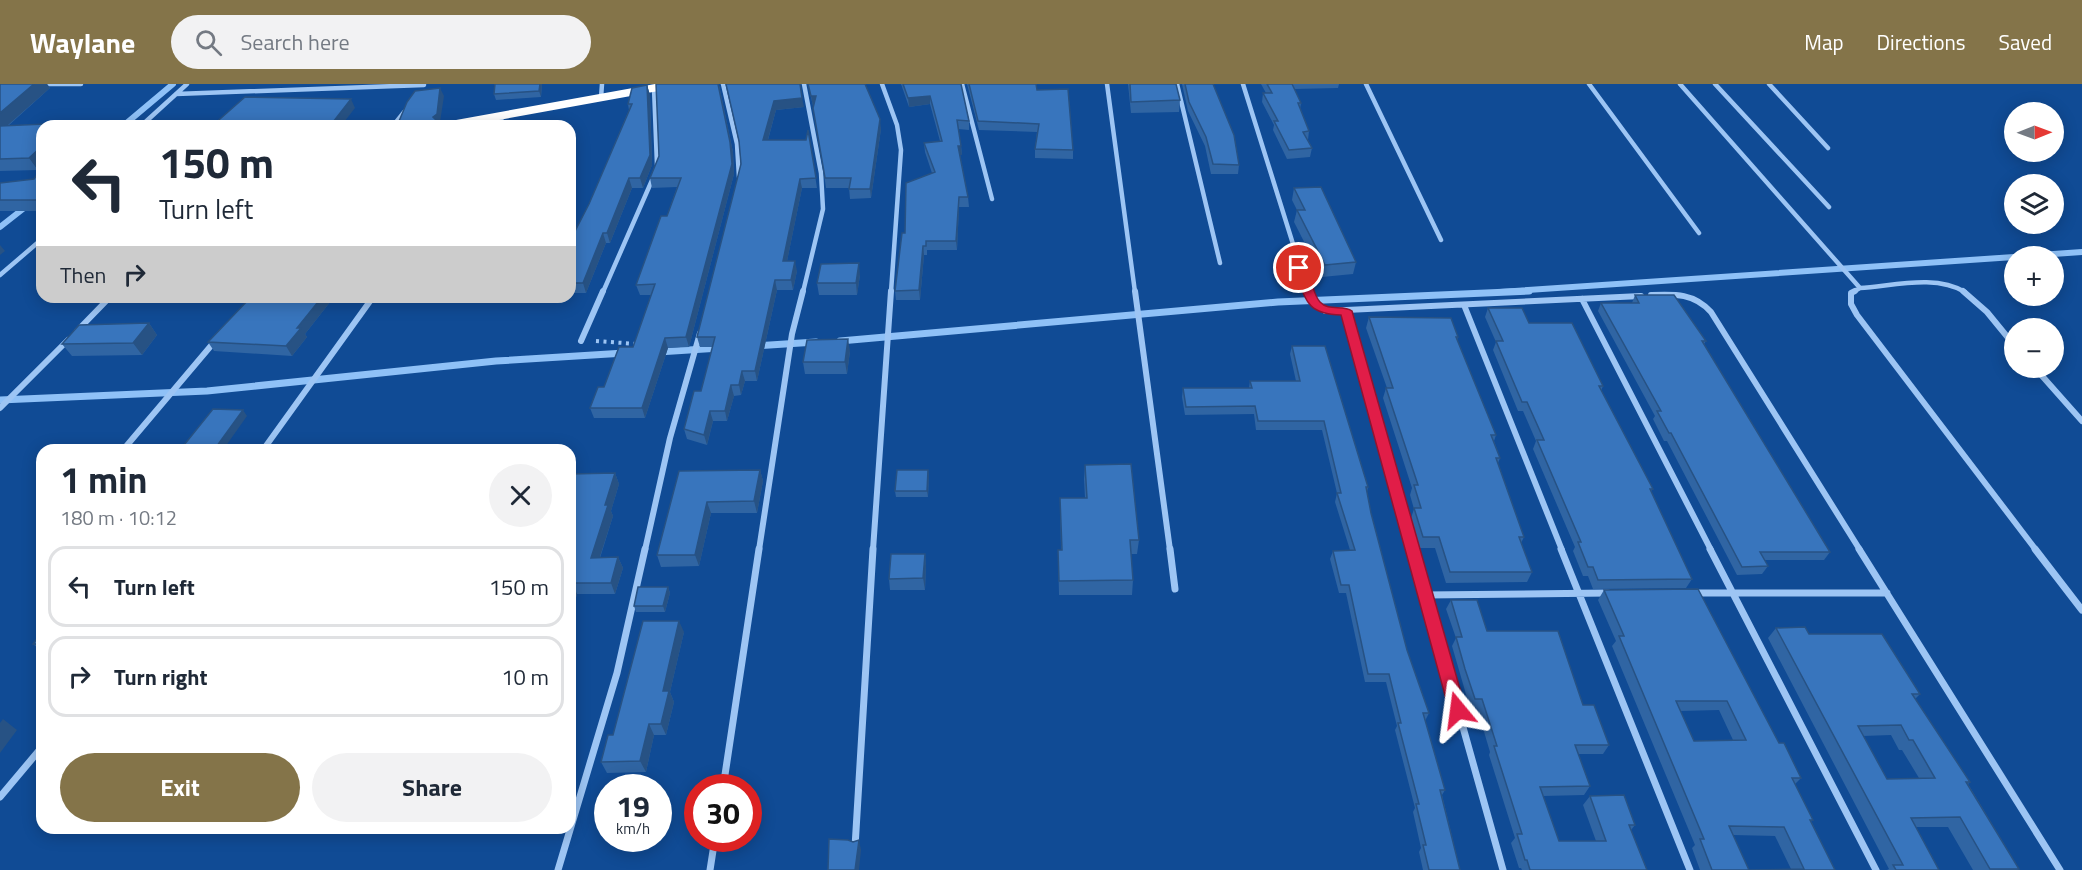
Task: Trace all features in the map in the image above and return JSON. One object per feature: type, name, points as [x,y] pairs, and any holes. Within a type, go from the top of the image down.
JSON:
[{"type":"highway","points":[[504,120],[675,84]]},
{"type":"street","points":[[41,84],[81,84]]},
{"type":"street","points":[[148,120],[187,84]]},
{"type":"street","points":[[176,94],[425,84]]},
{"type":"street","points":[[418,93],[425,84]]},
{"type":"street","points":[[601,98],[602,84]]},
{"type":"street","points":[[723,84],[726,107],[738,149],[740,174],[736,186]]},
{"type":"street","points":[[725,774],[792,334],[823,209],[821,173],[804,84]]},
{"type":"street","points":[[855,847],[878,462],[901,150],[897,125],[882,84]]},
{"type":"street","points":[[962,84],[992,199]]},
{"type":"street","points":[[1107,84],[1175,589]]},
{"type":"street","points":[[1177,84],[1220,263]]},
{"type":"street","points":[[1244,84],[1299,268],[1311,299],[1325,311],[1684,294],[1700,300],[1711,312],[2060,870]]},
{"type":"street","points":[[1366,84],[1441,240]]},
{"type":"street","points":[[1589,84],[1699,233]]},
{"type":"street","points":[[1680,84],[1860,288]]},
{"type":"street","points":[[1715,84],[1828,207]]},
{"type":"street","points":[[1769,84],[1828,148]]},
{"type":"street","points":[[581,341],[657,166],[654,88]]},
{"type":"street","points":[[398,120],[411,102]]},
{"type":"street","points":[[0,275],[36,244]]},
{"type":"street","points":[[2004,333],[1983,309],[1963,291],[1953,286],[1936,283],[1860,288],[1851,293],[1850,298],[1857,315],[2082,610]]},
{"type":"street","points":[[1582,299],[1876,870]]},
{"type":"street","points":[[0,408],[104,303]]},
{"type":"street","points":[[266,444],[369,303]]},
{"type":"street","points":[[1464,305],[1689,870]]},
{"type":"street","points":[[1346,311],[1503,870]]},
{"type":"street","points":[[576,809],[616,673],[670,438],[702,326]]},
{"type":"street","points":[[128,444],[223,332]]},
{"type":"street","points":[[2044,378],[2082,421]]},
{"type":"street","points":[[1425,596],[1614,593]]},
{"type":"street","points":[[1686,593],[1887,593]]},
{"type":"street","points":[[0,797],[36,754]]},
{"type":"street","points":[[558,870],[569,834]]},
{"type":"street","points":[[710,870],[713,852]]},
{"type":"path","points":[[581,341],[639,344]]},
{"type":"building","points":[[0,84],[34,84],[0,113]]},
{"type":"building","points":[[495,84],[540,84],[539,91],[494,94]]},
{"type":"building","points":[[656,84],[718,84],[730,142],[732,164],[686,337],[665,338],[642,408],[590,408],[598,387],[604,387],[619,347],[633,347],[655,284],[636,285],[661,216],[667,216],[681,178],[650,178],[659,156]]},
{"type":"building","points":[[726,84],[800,84],[802,98],[774,101],[763,140],[806,140],[808,130],[816,178],[800,179],[783,261],[795,261],[791,280],[775,280],[755,371],[742,371],[739,385],[731,385],[725,411],[710,411],[704,435],[684,429],[694,391],[701,391],[715,337],[697,337],[741,164],[739,141]]},
{"type":"building","points":[[808,84],[865,84],[880,119],[870,189],[849,189],[851,178],[825,178],[813,108],[816,96],[811,96]]},
{"type":"building","points":[[903,84],[961,84],[969,121],[957,120],[961,146],[958,146],[968,197],[959,197],[956,241],[926,241],[926,246],[923,246],[919,290],[895,291],[902,233],[905,233],[906,183],[935,172],[924,143],[942,141],[930,96],[908,98]]},
{"type":"building","points":[[969,84],[1036,84],[1037,90],[1068,89],[1073,150],[1035,149],[1039,124],[978,121]]},
{"type":"building","points":[[1130,84],[1176,84],[1180,100],[1131,102]]},
{"type":"building","points":[[1185,84],[1213,84],[1234,135],[1239,165],[1213,164],[1206,137],[1189,102]]},
{"type":"building","points":[[1267,84],[1292,84],[1301,103],[1298,103],[1309,131],[1303,132],[1312,148],[1289,150],[1274,121],[1278,121],[1263,93],[1272,93]]},
{"type":"building","points":[[647,85],[650,155],[640,178],[629,178],[607,233],[603,233],[583,283],[576,283],[576,229],[632,104],[628,104],[632,88]]},
{"type":"building","points":[[440,88],[437,114],[433,117],[436,120],[400,120],[407,102],[415,91]]},
{"type":"building","points":[[245,97],[351,99],[335,120],[219,120]]},
{"type":"building","points":[[36,124],[36,152],[29,158],[0,159],[0,126]]},
{"type":"building","points":[[36,176],[36,200],[0,200],[0,183],[34,179]]},
{"type":"building","points":[[1321,187],[1356,262],[1325,265],[1297,210],[1305,210],[1294,188]]},
{"type":"building","points":[[859,263],[856,283],[817,283],[821,264]]},
{"type":"building","points":[[1635,295],[1674,295],[1706,341],[1702,341],[1830,552],[1760,552],[1768,566],[1742,567],[1657,411],[1661,411],[1601,303],[1639,303]]},
{"type":"building","points":[[245,303],[317,303],[286,346],[208,342]]},
{"type":"building","points":[[1488,308],[1522,308],[1529,323],[1572,323],[1603,386],[1599,386],[1653,489],[1650,489],[1692,579],[1598,580],[1593,567],[1588,567],[1578,542],[1581,542],[1537,440],[1544,440],[1527,402],[1522,402],[1496,341],[1503,341]]},
{"type":"building","points":[[1369,317],[1451,318],[1458,337],[1456,337],[1496,435],[1491,435],[1500,458],[1496,458],[1524,537],[1519,537],[1532,572],[1450,572],[1439,537],[1423,537],[1414,508],[1421,508],[1414,485],[1418,485],[1386,388],[1393,388]]},
{"type":"building","points":[[149,323],[133,343],[62,344],[79,325]]},
{"type":"building","points":[[848,339],[845,362],[803,362],[807,340]]},
{"type":"building","points":[[1292,346],[1325,346],[1368,487],[1366,487],[1371,513],[1407,650],[1429,713],[1423,713],[1445,790],[1440,790],[1460,870],[1429,870],[1423,845],[1426,845],[1416,804],[1419,804],[1398,723],[1401,723],[1389,674],[1368,674],[1349,585],[1341,585],[1333,551],[1355,550],[1337,493],[1341,493],[1324,421],[1258,421],[1255,406],[1186,407],[1183,388],[1252,388],[1250,381],[1300,381]]},
{"type":"building","points":[[213,409],[243,410],[218,444],[185,444]]},
{"type":"building","points":[[1131,464],[1139,540],[1130,540],[1133,580],[1059,581],[1058,550],[1062,550],[1060,498],[1087,498],[1085,465]]},
{"type":"building","points":[[760,470],[754,501],[707,502],[695,555],[657,555],[679,471]]},
{"type":"building","points":[[897,470],[928,470],[927,491],[895,491]]},
{"type":"building","points":[[615,473],[605,505],[608,505],[591,558],[618,557],[611,583],[576,583],[576,474]]},
{"type":"building","points":[[891,554],[925,554],[923,578],[889,579]]},
{"type":"building","points":[[638,587],[668,587],[663,606],[634,606]]},
{"type":"building","points":[[1698,589],[1779,743],[1784,743],[1801,778],[1792,778],[1835,870],[1749,870],[1712,870],[1700,839],[1704,839],[1619,636],[1624,636],[1604,590]],"holes":[[[1676,701],[1727,701],[1746,740],[1694,741]],[[1729,826],[1784,827],[1804,869],[1749,870]]]},
{"type":"building","points":[[1451,600],[1477,600],[1487,631],[1558,631],[1583,705],[1594,705],[1609,745],[1575,745],[1590,786],[1540,787],[1559,841],[1606,841],[1590,796],[1624,795],[1635,825],[1629,825],[1647,870],[1530,870],[1517,834],[1522,834],[1494,746],[1497,746],[1482,699],[1475,699],[1465,669],[1456,637],[1462,637]]},
{"type":"building","points":[[643,621],[679,621],[663,691],[669,691],[661,724],[649,724],[640,761],[601,762],[608,735],[613,735]]},
{"type":"building","points":[[1805,627],[1809,634],[1882,634],[1920,694],[1912,694],[1970,782],[1966,782],[2019,869],[1990,869],[1960,817],[1911,818],[1939,870],[1896,870],[1893,865],[1903,865],[1776,628]],"holes":[[[1901,725],[1909,740],[1913,740],[1935,778],[1887,779],[1858,726]]]},
{"type":"building","points":[[829,839],[853,842],[859,840],[855,870],[828,870]]},
{"type":"waterway","points":[[130,120],[173,84]]},
{"type":"waterway","points":[[0,227],[36,199]]},
{"type":"waterway","points":[[2064,253],[2082,252]]},
{"type":"waterway","points":[[1500,292],[2004,258]]},
{"type":"waterway","points":[[840,341],[1278,302],[1529,291]]},
{"type":"waterway","points":[[756,346],[816,342]]},
{"type":"waterway","points":[[658,352],[720,348]]},
{"type":"waterway","points":[[0,400],[207,391],[496,361],[625,353]]},
{"type":"route","points":[[1299,268],[1314,304],[1325,311],[1346,311],[1458,710]]}]
